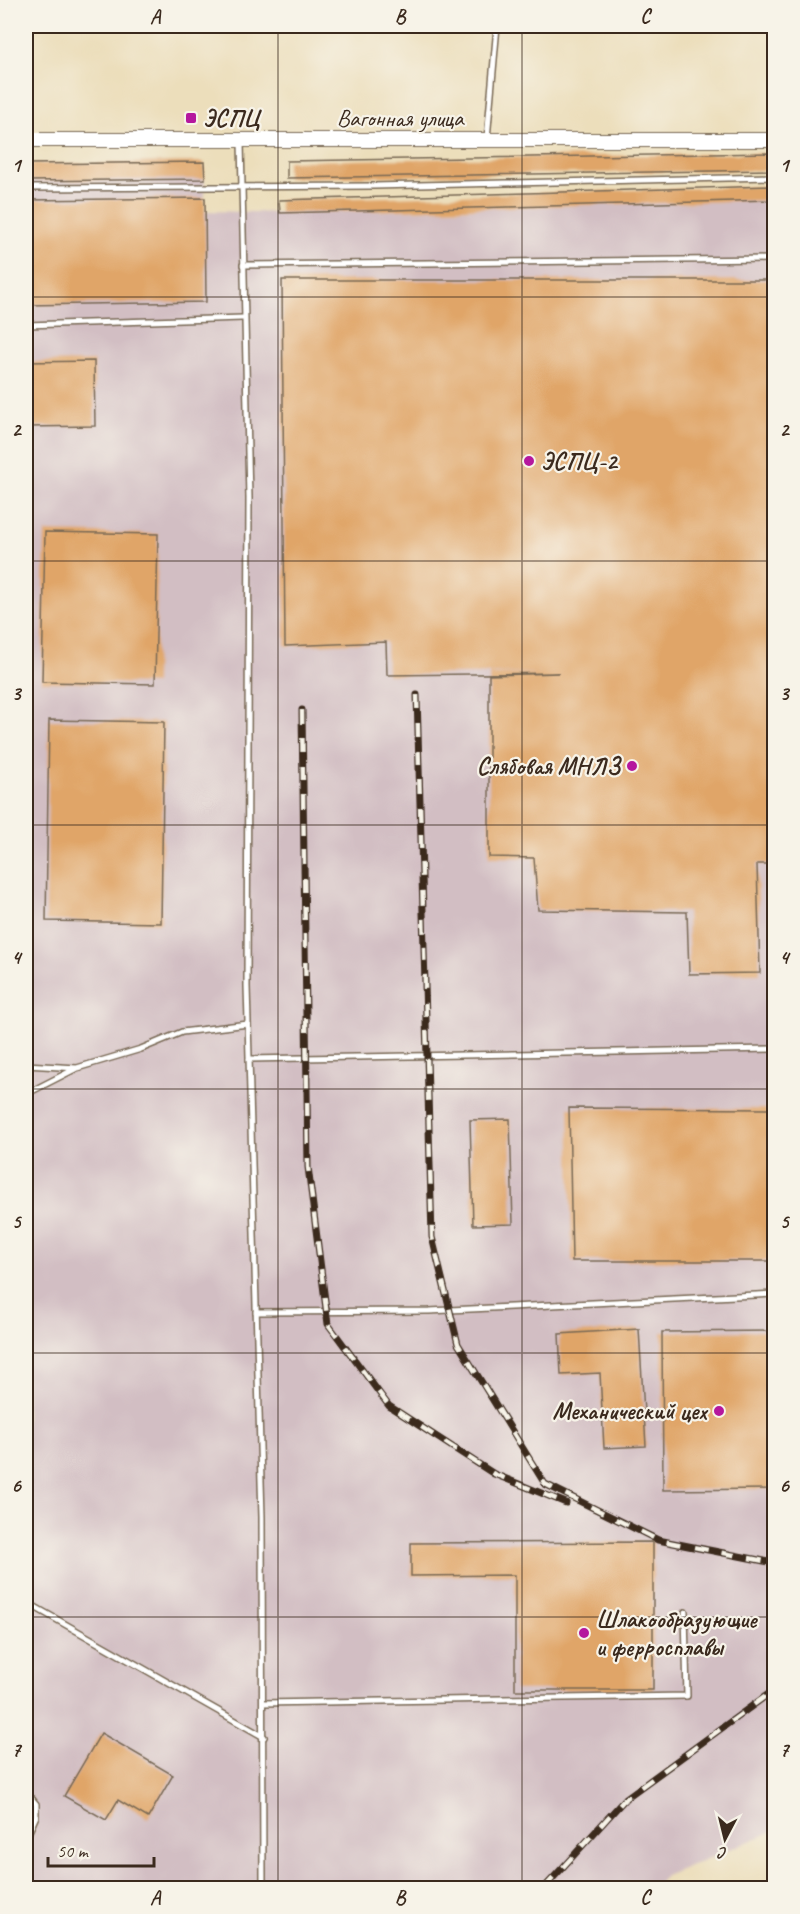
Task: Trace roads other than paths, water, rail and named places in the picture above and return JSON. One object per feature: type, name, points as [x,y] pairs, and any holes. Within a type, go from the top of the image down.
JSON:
[{"type":"street","name":"Вагонная улица","points":[[26,140],[774,140]]},
{"type":"lane","points":[[486,140],[497,26]]},
{"type":"lane","points":[[240,141],[249,498],[248,1024],[262,1517],[263,1888]]},
{"type":"lane","points":[[26,188],[374,186],[774,177]]},
{"type":"lane","points":[[243,265],[774,259]]},
{"type":"lane","points":[[26,325],[243,318]]},
{"type":"lane","points":[[26,1094],[77,1068],[141,1049],[182,1032],[248,1024]]},
{"type":"lane","points":[[249,1059],[774,1049]]},
{"type":"lane","points":[[26,1064],[77,1068]]},
{"type":"lane","points":[[256,1312],[429,1311],[774,1294]]},
{"type":"lane","points":[[26,1602],[264,1737]]},
{"type":"lane","points":[[264,1703],[687,1696],[685,1612]]},
{"type":"lane","points":[[26,1792],[36,1804],[36,1816],[26,1839]]},
{"type":"railway","points":[[417,695],[432,1237],[458,1344],[545,1484],[658,1540],[774,1563]]},
{"type":"railway","points":[[302,710],[308,1167],[328,1324],[389,1406],[494,1474],[566,1503]]},
{"type":"railway","points":[[544,1888],[626,1798],[774,1690]]},
{"type":"place","name":"ЭСПЦ","points":[[191,118]]},
{"type":"place","name":"ЭСПЦ-2","points":[[529,461]]},
{"type":"place","name":"Слябовая МНЛЗ","points":[[632,766]]},
{"type":"place","name":"Механический цех","points":[[719,1411]]},
{"type":"place","name":"Шлакообразующие и ферросплавы","points":[[584,1633]]}]
